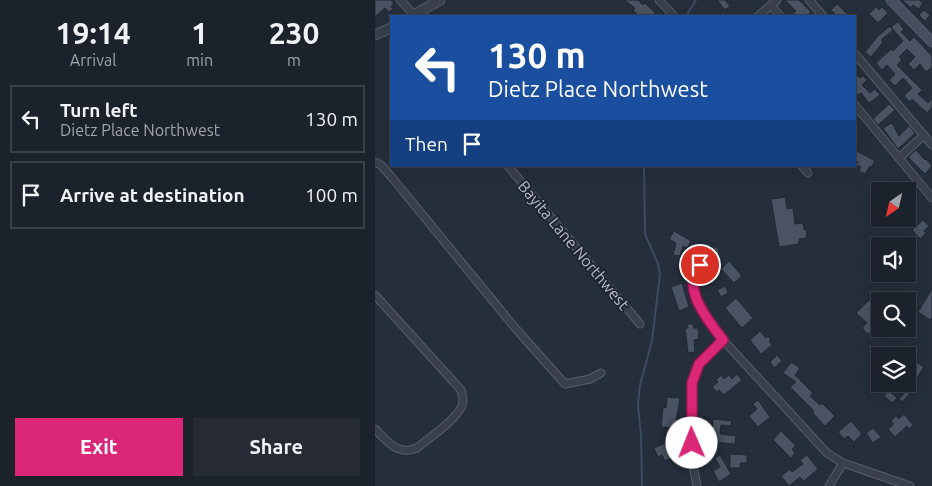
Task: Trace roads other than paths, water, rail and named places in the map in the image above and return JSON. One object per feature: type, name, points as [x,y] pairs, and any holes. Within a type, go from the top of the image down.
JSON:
[{"type":"main road","points":[[891,0],[932,42]]},
{"type":"street","points":[[400,0],[412,15]]},
{"type":"street","points":[[415,15],[440,0]]},
{"type":"street","points":[[659,0],[673,15]]},
{"type":"street","points":[[759,15],[777,0]]},
{"type":"street","points":[[809,0],[822,15]]},
{"type":"street","points":[[771,5],[779,15]]},
{"type":"street","points":[[375,35],[390,28]]},
{"type":"street","points":[[856,55],[932,145]]},
{"type":"street","points":[[856,107],[932,198]]},
{"type":"street","points":[[899,158],[924,135]]},
{"type":"street","points":[[375,162],[381,165],[394,180],[510,322],[565,384],[590,379],[601,373]]},
{"type":"street","name":"Bayita Lane Northwest","points":[[509,167],[640,324]]},
{"type":"street","points":[[803,167],[808,174]]},
{"type":"street","points":[[714,252],[693,272],[693,284],[697,303],[723,340],[827,453],[843,463],[910,486]]},
{"type":"street","points":[[375,295],[461,390],[463,401],[460,411],[417,448],[412,450],[406,451],[395,448],[375,429]]},
{"type":"street","points":[[697,486],[692,461],[692,383],[699,364],[723,340]]},
{"type":"street","points":[[829,486],[843,463]]},
{"type":"waterway","points":[[687,15],[696,0]]},
{"type":"waterway","points":[[642,486],[638,405],[640,385],[652,341],[660,274],[658,264],[645,234],[644,167]]}]
